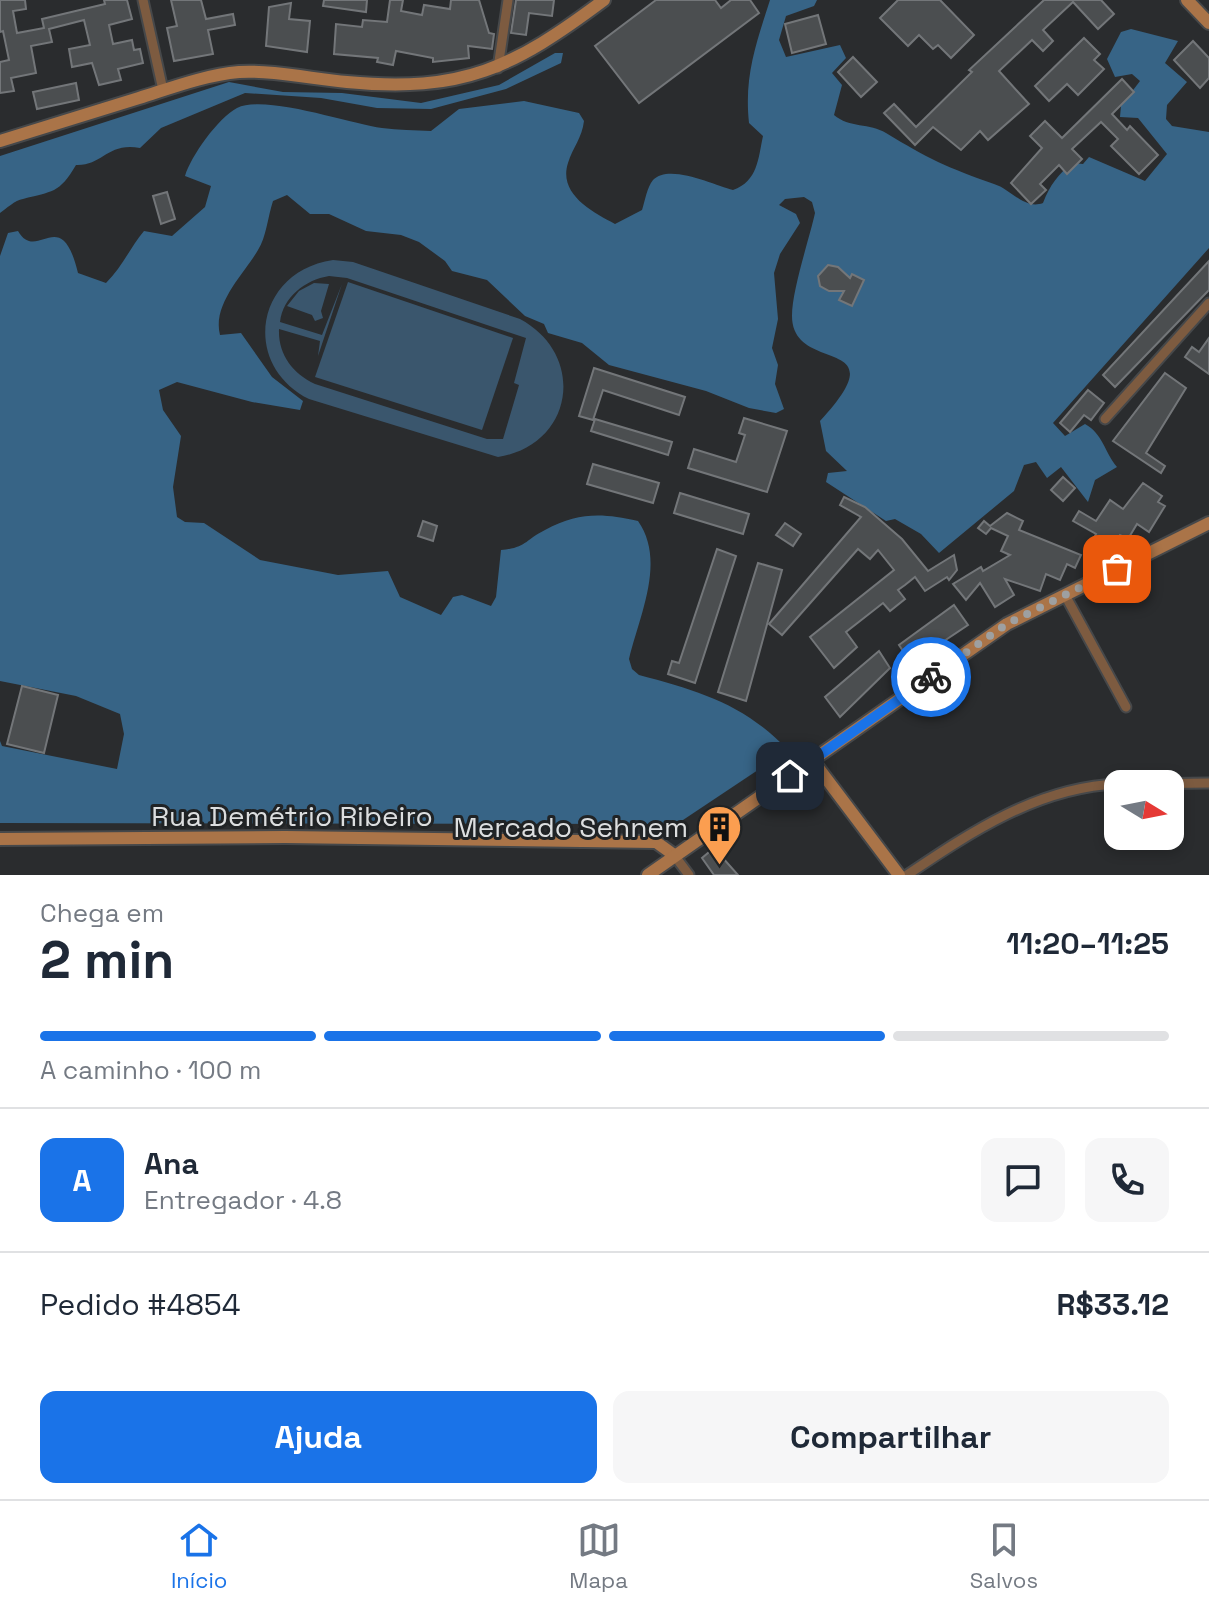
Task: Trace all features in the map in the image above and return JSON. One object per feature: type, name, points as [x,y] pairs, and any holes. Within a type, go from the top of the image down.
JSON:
[{"type":"main road","points":[[0,141],[163,90],[241,72],[367,84],[439,84],[498,69],[557,35],[604,0]]},
{"type":"main road","points":[[1187,0],[1209,23]]},
{"type":"main road","points":[[648,875],[1007,624],[1209,523]]},
{"type":"main road","points":[[813,761],[899,875]]},
{"type":"main road","name":"Rua Demétrio Ribeiro","points":[[0,839],[285,837],[656,842],[674,855]]},
{"type":"street","points":[[143,0],[163,90]]},
{"type":"street","points":[[498,69],[508,0]]},
{"type":"street","points":[[1105,419],[1209,303]]},
{"type":"street","points":[[1065,595],[1126,707]]},
{"type":"street","points":[[1184,783],[1209,783]]},
{"type":"street","points":[[907,875],[974,830],[1045,796],[1104,786]]},
{"type":"street","points":[[674,855],[689,875]]},
{"type":"shaded area","points":[[770,0],[817,0],[814,6],[786,16],[779,40],[786,57],[840,45],[846,58],[832,73],[842,85],[834,115],[846,122],[880,130],[938,162],[1000,187],[1030,204],[1043,203],[1063,171],[1073,163],[1083,164],[1089,157],[1145,181],[1167,154],[1138,118],[1120,117],[1121,106],[1140,81],[1132,74],[1115,77],[1107,59],[1121,32],[1131,29],[1178,41],[1165,63],[1187,82],[1167,105],[1166,119],[1172,126],[1209,132],[1209,248],[1053,423],[1065,436],[1085,424],[1091,428],[1117,467],[1095,480],[1088,502],[1061,467],[1047,478],[1036,462],[1024,465],[1014,491],[939,553],[921,534],[895,519],[886,521],[826,482],[828,473],[847,471],[826,451],[820,421],[842,394],[850,376],[847,365],[808,345],[797,334],[792,316],[815,213],[812,202],[804,197],[785,199],[779,205],[796,214],[800,223],[780,254],[774,273],[778,319],[772,348],[778,365],[775,384],[784,409],[776,413],[749,408],[706,391],[609,365],[582,343],[548,333],[544,324],[525,316],[487,280],[452,271],[445,261],[419,242],[401,235],[366,231],[329,214],[310,214],[287,195],[273,201],[261,245],[225,301],[219,323],[220,335],[241,333],[272,377],[303,401],[300,410],[252,402],[177,382],[159,390],[163,410],[181,436],[173,487],[177,517],[185,522],[204,523],[260,560],[338,575],[388,571],[400,597],[441,615],[453,597],[462,595],[491,606],[496,597],[501,550],[521,545],[557,524],[580,517],[613,516],[638,521],[650,553],[650,570],[644,606],[629,659],[632,669],[639,675],[720,701],[755,721],[788,750],[677,824],[0,823],[0,741],[2,746],[117,769],[124,734],[120,714],[76,696],[0,681],[0,256],[8,233],[18,231],[33,242],[57,237],[71,252],[78,273],[106,283],[144,231],[172,236],[205,207],[211,186],[185,176],[188,168],[206,138],[222,120],[237,108],[250,105],[287,107],[382,128],[431,131],[459,109],[524,101],[579,113],[584,121],[568,163],[568,184],[579,201],[615,224],[642,210],[651,183],[660,175],[680,174],[733,190],[748,181],[760,153],[763,136],[749,123],[748,90],[752,60]]},
{"type":"shaded area","points":[[555,53],[563,53],[561,63],[506,89],[431,109],[377,108],[321,98],[245,93],[161,128],[140,148],[120,148],[93,162],[76,165],[54,190],[20,200],[0,213],[0,156],[229,82],[283,92],[342,93],[421,103],[499,85]]},
{"type":"shaded area","points":[[333,260],[353,262],[520,319],[541,335],[556,354],[563,375],[563,397],[556,418],[543,435],[524,449],[498,457],[309,399],[287,383],[273,364],[266,343],[266,320],[273,300],[287,281],[307,268]],"holes":[[[320,278],[347,278],[526,338],[514,383],[519,385],[503,439],[487,439],[315,384],[293,368],[281,347],[279,329],[320,341],[318,356],[342,284],[322,335],[280,322],[290,298]]]},
{"type":"shaded area","points":[[348,282],[513,338],[482,430],[315,377]]},
{"type":"shaded area","points":[[314,283],[329,284],[321,311],[323,318],[315,321],[312,315],[287,306],[299,291]]},
{"type":"building","points":[[0,0],[25,0],[26,9],[13,11],[17,33],[44,28],[42,19],[105,4],[104,0],[127,0],[132,19],[109,25],[113,44],[132,40],[134,50],[140,49],[143,63],[118,69],[121,80],[99,85],[92,63],[72,67],[69,49],[90,45],[84,20],[49,29],[52,42],[31,46],[36,73],[11,78],[14,91],[0,93],[0,62],[9,60],[3,31],[0,32]]},
{"type":"building","points":[[171,0],[201,0],[206,19],[233,14],[235,25],[208,30],[213,54],[174,61],[167,28],[177,26]]},
{"type":"building","points":[[324,0],[367,0],[366,12],[323,6]]},
{"type":"building","points":[[390,0],[403,0],[401,11],[422,15],[424,5],[450,9],[451,0],[479,0],[489,33],[494,34],[492,49],[468,46],[469,58],[433,62],[433,58],[396,51],[393,65],[377,62],[378,58],[334,54],[336,24],[362,27],[363,20],[387,22]]},
{"type":"building","points":[[516,0],[554,0],[552,16],[529,13],[526,35],[511,33]]},
{"type":"building","points":[[656,0],[715,0],[721,8],[731,0],[750,0],[759,13],[639,103],[595,46]]},
{"type":"building","points":[[898,0],[940,0],[974,35],[951,58],[938,45],[933,49],[919,35],[908,46],[880,18]]},
{"type":"building","points":[[1044,0],[1101,0],[1114,14],[1098,29],[1073,2],[1043,30],[1053,41],[1043,51],[1032,40],[999,71],[1029,104],[988,140],[980,131],[961,150],[933,127],[915,145],[884,113],[894,104],[916,127],[972,72],[969,70]]},
{"type":"building","points":[[291,3],[289,19],[310,21],[307,52],[266,46],[269,7]]},
{"type":"building","points":[[818,15],[826,44],[792,53],[785,24]]},
{"type":"building","points":[[1084,38],[1100,54],[1094,60],[1104,69],[1078,95],[1067,84],[1049,101],[1035,86]]},
{"type":"building","points":[[1193,41],[1209,58],[1209,78],[1200,88],[1174,60]]},
{"type":"building","points":[[853,57],[877,82],[861,97],[838,72]]},
{"type":"building","points":[[1122,79],[1134,92],[1112,114],[1127,130],[1130,126],[1158,155],[1139,174],[1111,146],[1118,139],[1101,122],[1072,149],[1082,159],[1067,174],[1059,165],[1040,184],[1046,190],[1031,204],[1011,183],[1042,148],[1030,136],[1045,121],[1062,138]]},
{"type":"building","points":[[76,83],[79,100],[37,109],[33,92]]},
{"type":"building","points":[[167,192],[175,219],[161,224],[153,196]]},
{"type":"building","points":[[1209,261],[1209,290],[1115,387],[1103,375]]},
{"type":"building","points":[[828,265],[838,267],[850,278],[852,274],[864,280],[852,306],[839,300],[844,291],[829,291],[820,286],[818,276]]},
{"type":"building","points":[[1209,338],[1209,374],[1185,357],[1192,347],[1199,352]]},
{"type":"building","points":[[594,368],[685,397],[679,415],[603,390],[593,420],[579,416]]},
{"type":"building","points":[[1165,373],[1186,388],[1146,453],[1165,466],[1161,473],[1113,441]]},
{"type":"building","points":[[1088,390],[1104,403],[1091,420],[1084,415],[1070,432],[1060,423]]},
{"type":"building","points":[[744,418],[787,431],[767,492],[688,468],[694,449],[736,462],[745,435],[739,433]]},
{"type":"building","points":[[595,419],[672,442],[668,455],[591,431]]},
{"type":"building","points":[[593,464],[659,483],[653,503],[587,484]]},
{"type":"building","points":[[1063,477],[1075,488],[1063,501],[1051,490]]},
{"type":"building","points":[[1143,483],[1162,496],[1158,502],[1165,506],[1149,532],[1137,524],[1128,539],[1120,535],[1112,550],[1093,540],[1096,534],[1073,521],[1079,511],[1096,521],[1110,500],[1123,509]]},
{"type":"building","points":[[680,493],[749,514],[743,534],[674,513]]},
{"type":"building","points":[[844,497],[865,507],[902,539],[928,571],[954,555],[957,570],[949,580],[947,577],[925,591],[915,577],[898,590],[905,599],[890,611],[883,603],[846,632],[857,647],[834,668],[810,637],[894,570],[878,550],[870,559],[858,549],[782,635],[769,624],[861,517],[840,505]]},
{"type":"building","points":[[1007,513],[1023,521],[1019,530],[1081,555],[1075,568],[1067,564],[1060,580],[1046,574],[1040,591],[1005,579],[1014,595],[995,607],[980,583],[966,600],[953,584],[981,567],[983,571],[1010,555],[1001,551],[1008,536],[991,528],[986,534],[978,528],[984,521],[990,526]]},
{"type":"building","points":[[423,521],[437,526],[433,541],[418,536]]},
{"type":"building","points":[[785,523],[801,534],[793,546],[776,535]]},
{"type":"building","points":[[717,549],[736,556],[695,683],[668,674],[672,661],[679,663]]},
{"type":"building","points":[[758,563],[782,570],[746,701],[718,692]]},
{"type":"building","points":[[954,605],[968,625],[911,663],[899,645]]},
{"type":"building","points":[[879,651],[890,668],[840,717],[825,697]]},
{"type":"building","points":[[22,686],[58,695],[44,753],[7,744]]},
{"type":"building","name":"Mercado Sehnem","points":[[714,848],[738,875],[714,875],[702,858]]},
{"type":"way so far","points":[[931,677],[1007,624],[1117,569]]},
{"type":"place","name":"Mercado Sehnem","points":[[719,866]]},
{"type":"route","points":[[790,776],[931,677]]}]
